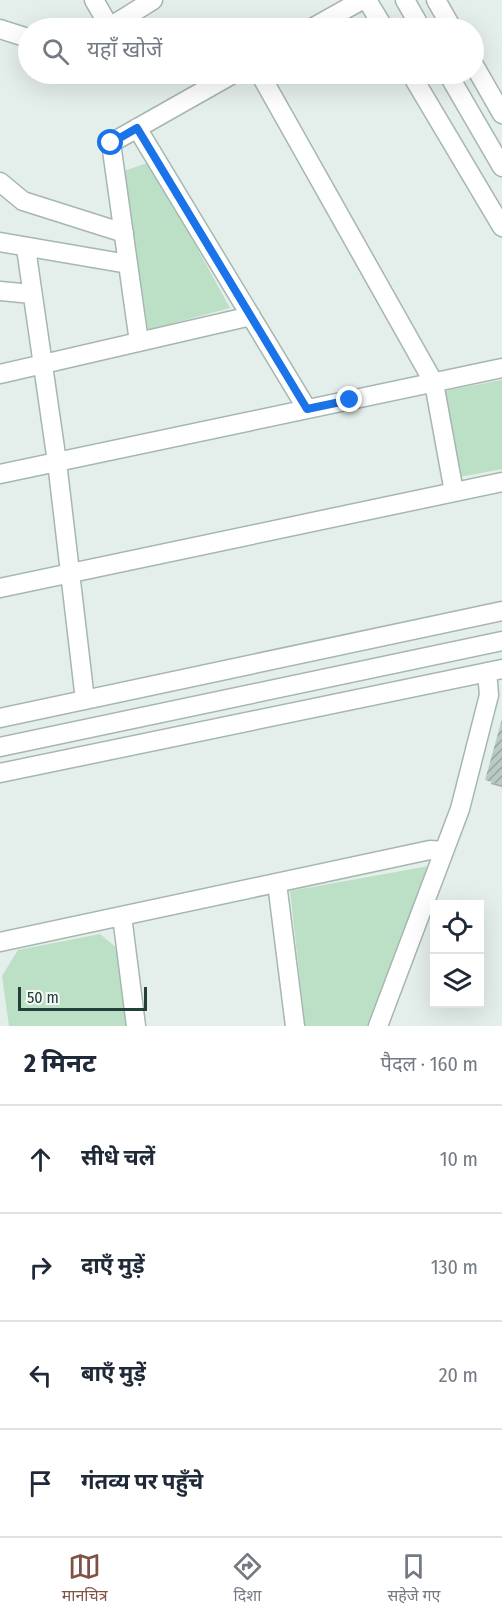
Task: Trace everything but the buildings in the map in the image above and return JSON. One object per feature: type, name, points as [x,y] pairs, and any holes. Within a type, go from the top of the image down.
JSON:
[{"type":"street","points":[[94,0],[103,18]]},
{"type":"street","points":[[123,18],[153,0]]},
{"type":"street","points":[[330,18],[362,0]]},
{"type":"street","points":[[367,0],[378,18]]},
{"type":"street","points":[[405,0],[415,18]]},
{"type":"street","points":[[436,0],[446,18]]},
{"type":"street","points":[[0,29],[18,35]]},
{"type":"street","points":[[484,82],[502,114]]},
{"type":"street","points":[[140,342],[111,143],[215,84]]},
{"type":"street","points":[[266,84],[434,382],[454,492]]},
{"type":"street","points":[[417,84],[502,227]]},
{"type":"street","points":[[454,84],[502,167]]},
{"type":"street","points":[[137,128],[307,409]]},
{"type":"street","points":[[0,182],[23,201],[124,233]]},
{"type":"street","points":[[0,242],[128,264]]},
{"type":"street","points":[[26,248],[57,462],[85,700]]},
{"type":"street","points":[[0,291],[32,294]]},
{"type":"street","points":[[0,374],[251,316]]},
{"type":"street","points":[[0,474],[502,368]]},
{"type":"street","points":[[0,588],[502,482]]},
{"type":"street","points":[[0,718],[502,611]]},
{"type":"street","points":[[0,747],[502,641]]},
{"type":"street","points":[[0,773],[495,670],[460,809],[378,1026]]},
{"type":"street","points":[[0,942],[430,850],[444,851]]},
{"type":"street","points":[[277,883],[295,1026]]},
{"type":"street","points":[[122,916],[136,1026]]},
{"type":"green space","points":[[150,162],[230,308],[148,330],[124,171]]},
{"type":"green space","points":[[502,380],[502,469],[460,477],[443,391]]},
{"type":"green space","points":[[429,866],[370,1026],[305,1026],[290,891]]},
{"type":"green space","points":[[100,934],[118,949],[129,1026],[9,1026],[2,976],[18,950]]},
{"type":"route","points":[[111,143],[137,128],[307,409],[350,400]]}]
